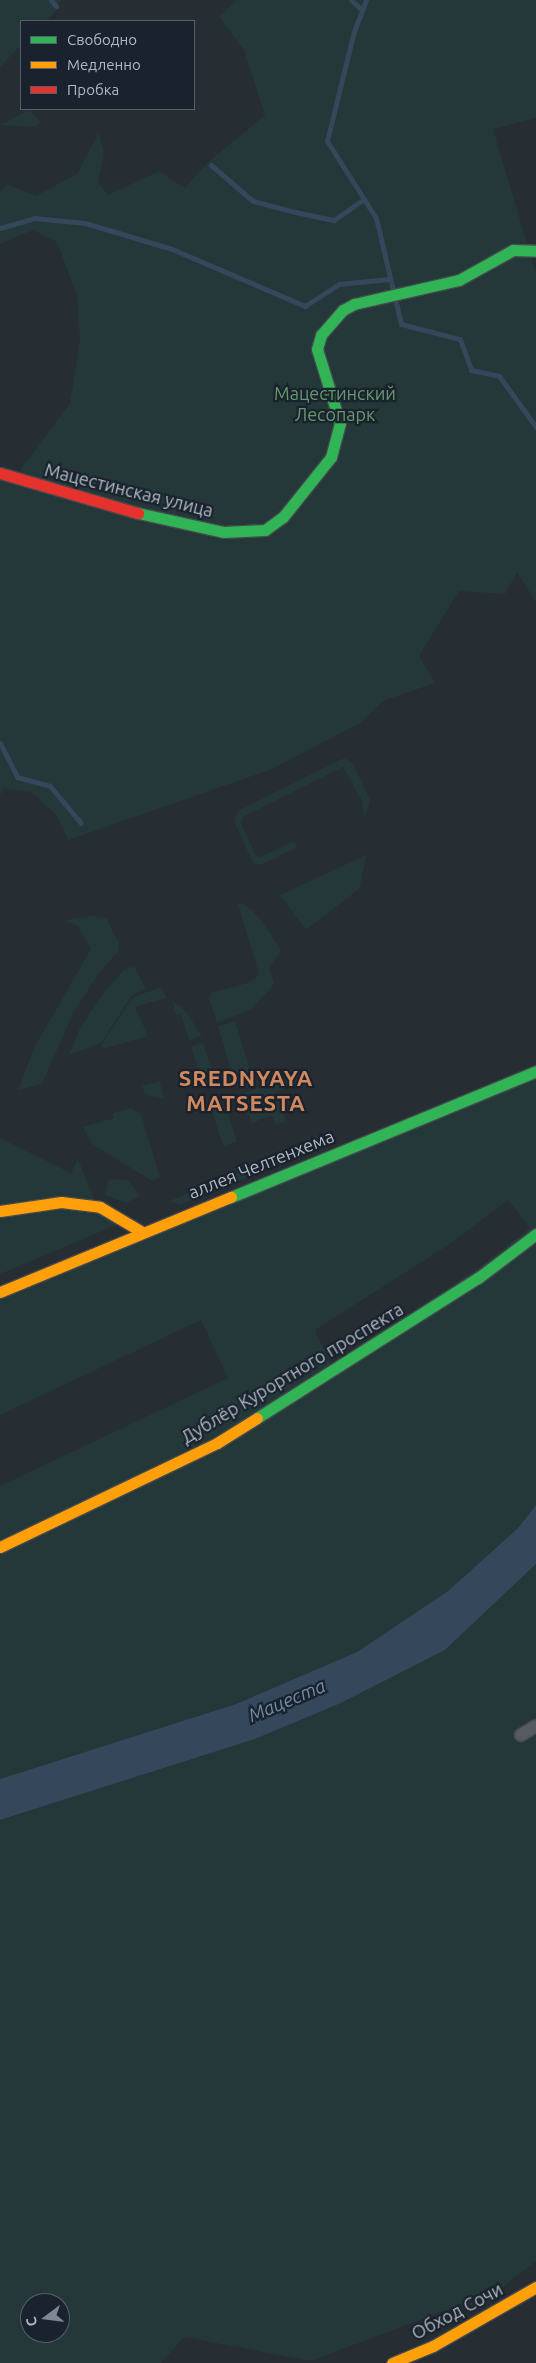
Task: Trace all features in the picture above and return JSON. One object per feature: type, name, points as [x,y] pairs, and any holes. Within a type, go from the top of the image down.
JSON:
[{"type":"main road","name":"Мацестинская улица","points":[[0,473],[136,513],[223,532],[265,530],[283,517],[331,457],[336,443],[340,423],[317,349],[321,335],[343,310],[379,298],[459,280],[513,250],[536,251]]},
{"type":"main road","name":"аллея Челтенхема","points":[[0,1292],[536,1071]]},
{"type":"main road","points":[[0,1211],[61,1202],[100,1207],[142,1232]]},
{"type":"main road","name":"Дублёр Курортного проспекта","points":[[0,1548],[217,1443],[478,1278],[536,1234]]},
{"type":"main road","name":"Обход Сочи","points":[[392,2363],[433,2346],[536,2287]]},
{"type":"street","points":[[521,1735],[536,1726]]},
{"type":"green space","points":[[0,0],[61,0],[56,6],[58,9],[47,20],[20,20],[20,46],[0,67]]},
{"type":"green space","name":"Мацестинский Лесопарк","points":[[237,0],[536,0],[536,118],[493,129],[536,274],[536,602],[517,572],[505,594],[459,591],[419,656],[435,683],[383,701],[360,723],[270,770],[68,840],[57,816],[31,792],[5,788],[0,795],[0,467],[19,472],[70,403],[80,340],[77,296],[57,242],[33,230],[0,244],[0,193],[7,184],[36,196],[77,174],[99,132],[104,154],[98,182],[108,195],[159,171],[185,188],[206,164],[265,115],[244,50],[219,17]]},
{"type":"green space","points":[[30,110],[40,122],[35,127],[0,125]]},
{"type":"green space","points":[[342,759],[347,759],[353,764],[370,800],[367,813],[364,816],[362,801],[343,767],[243,817],[241,823],[256,856],[261,857],[294,841],[297,847],[261,865],[253,863],[234,821],[238,811]]},
{"type":"green space","points":[[366,855],[360,888],[306,930],[280,895]]},
{"type":"green space","points":[[243,903],[259,917],[281,950],[269,968],[274,983],[251,1009],[217,1023],[209,999],[211,993],[251,982],[259,974],[238,904]]},
{"type":"green space","points":[[91,916],[106,918],[119,943],[119,951],[99,973],[74,1011],[42,1084],[18,1090],[34,1048],[91,949],[78,926],[65,920]]},
{"type":"green space","points":[[134,966],[146,989],[132,995],[101,1043],[69,1055],[80,1028],[102,995],[124,970]]},
{"type":"green space","points":[[162,987],[166,998],[135,1007],[148,1036],[103,1049],[101,1045],[133,997]]},
{"type":"green space","points":[[172,1000],[187,1013],[202,1036],[189,1040],[181,1014],[176,1015]]},
{"type":"green space","points":[[235,1021],[251,1073],[239,1077],[231,1071],[218,1026]]},
{"type":"green space","points":[[203,1043],[214,1076],[212,1082],[204,1089],[191,1046]]},
{"type":"green space","points":[[536,1071],[536,1505],[518,1528],[448,1591],[357,1652],[236,1704],[0,1779],[0,1486],[228,1378],[201,1320],[0,1415],[0,1292]],"holes":[[[508,1200],[530,1228],[476,1270],[331,1364],[315,1330],[453,1242]]]},
{"type":"green space","points":[[304,1072],[307,1080],[275,1092],[286,1121],[276,1125],[272,1116],[252,1123],[243,1101],[246,1092]]},
{"type":"green space","points":[[160,1081],[164,1098],[145,1095],[142,1086]]},
{"type":"green space","points":[[209,1101],[226,1107],[237,1142],[223,1146]]},
{"type":"green space","points":[[131,1108],[141,1114],[160,1178],[152,1181],[92,1144],[83,1127],[114,1118],[113,1113]]},
{"type":"green space","points":[[0,1138],[71,1173],[78,1159],[99,1212],[119,1224],[0,1274]]},
{"type":"green space","points":[[247,1169],[246,1178],[180,1205],[169,1201]]},
{"type":"green space","points":[[109,1179],[128,1180],[140,1196],[126,1203],[105,1195]]},
{"type":"green space","points":[[536,1564],[536,2261],[499,2290],[311,2361],[184,2337],[161,2363],[0,2363],[0,1820],[255,1739],[341,1703],[445,1650]]},
{"type":"water","name":"Мацеста","points":[[536,1505],[536,1564],[445,1650],[341,1703],[255,1739],[0,1820],[0,1779],[236,1704],[357,1652],[448,1591],[518,1528]]},
{"type":"waterway","points":[[51,0],[56,6]]},
{"type":"waterway","points":[[351,0],[362,10]]},
{"type":"waterway","points":[[366,0],[354,31],[327,141],[376,218],[401,324],[460,339],[471,370],[499,376],[536,427]]},
{"type":"waterway","points":[[211,165],[253,201],[295,212],[334,220],[364,199]]},
{"type":"waterway","points":[[0,228],[34,218],[85,223],[172,249],[305,306],[339,284],[389,279]]},
{"type":"waterway","points":[[0,743],[17,777],[50,786],[81,823]]},
{"type":"traffic: fast","points":[[138,513],[223,532],[265,530],[283,517],[331,457],[340,423],[317,349],[321,335],[343,310],[354,304],[459,280],[513,250],[536,251]]},
{"type":"traffic: fast","points":[[231,1197],[536,1071]]},
{"type":"traffic: fast","points":[[257,1418],[478,1278],[536,1234]]},
{"type":"traffic: slow","points":[[0,1292],[231,1197]]},
{"type":"traffic: slow","points":[[0,1211],[61,1202],[100,1207],[142,1232]]},
{"type":"traffic: slow","points":[[0,1547],[217,1443],[257,1418]]},
{"type":"traffic: slow","points":[[392,2363],[433,2346],[536,2287]]},
{"type":"traffic: jam","points":[[0,473],[138,513]]},
{"type":"district","name":"SREDNYAYA MATSESTA","points":[[246,1090]]}]
